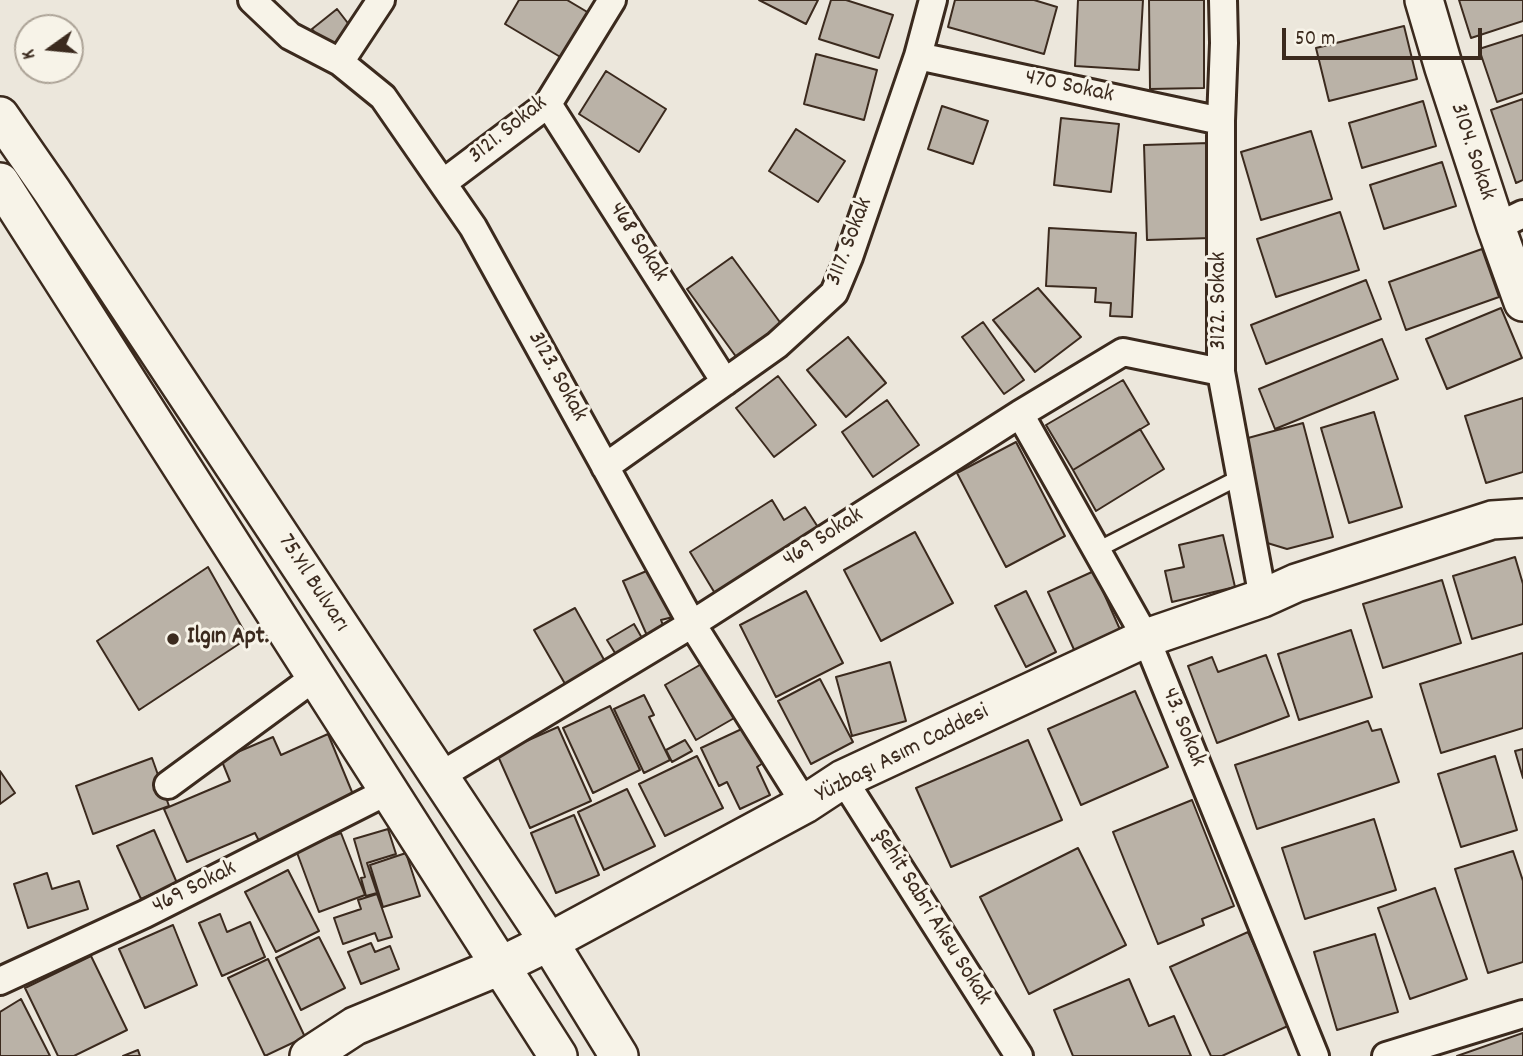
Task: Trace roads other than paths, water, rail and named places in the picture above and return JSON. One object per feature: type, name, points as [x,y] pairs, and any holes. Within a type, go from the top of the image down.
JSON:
[{"type":"main road","name":"3104. Sokak","points":[[1424,0],[1444,68],[1509,221],[1523,302]]},
{"type":"main road","name":"75.Yıl Bulvarı","points":[[0,116],[60,202],[440,776],[549,942],[619,1056]]},
{"type":"main road","name":"75.Yıl Bulvarı","points":[[0,183],[558,1056]]},
{"type":"main road","name":"Yüzbaşı Asım Caddesi","points":[[309,1056],[355,1026],[500,966],[549,942],[805,804],[843,779],[1146,638],[1263,598],[1296,583],[1492,520],[1523,518]]},
{"type":"street","points":[[340,62],[381,0]]},
{"type":"street","name":"3121. Sokak","points":[[443,183],[548,104],[612,0]]},
{"type":"street","name":"3117. Sokak","points":[[606,467],[777,345],[834,293],[849,257],[918,56],[933,0]]},
{"type":"street","name":"3122. Sokak","points":[[1223,0],[1221,372],[1263,598]]},
{"type":"street","name":"3123. Sokak","points":[[254,1],[290,36],[340,62],[383,97],[443,183],[473,227],[692,624],[805,804]]},
{"type":"street","name":"470 Sokak","points":[[918,56],[1221,121]]},
{"type":"street","name":"468 Sokak","points":[[548,104],[725,382]]},
{"type":"street","name":"469 Sokak","points":[[440,776],[692,624],[1020,414],[1124,352],[1221,372]]},
{"type":"street","name":"43. Sokak","points":[[1020,414],[1146,638],[1315,1056]]},
{"type":"street","points":[[168,785],[315,677]]},
{"type":"street","name":"Şehit Sabri Aksu Sokak","points":[[843,779],[1019,1056]]},
{"type":"street","name":"469 Sokak","points":[[0,981],[145,914],[388,791]]},
{"type":"street","points":[[1386,1056],[1523,1013]]},
{"type":"lane","points":[[1097,550],[1240,477]]},
{"type":"place","name":"Ilgın Apt.","points":[[173,639]]}]
